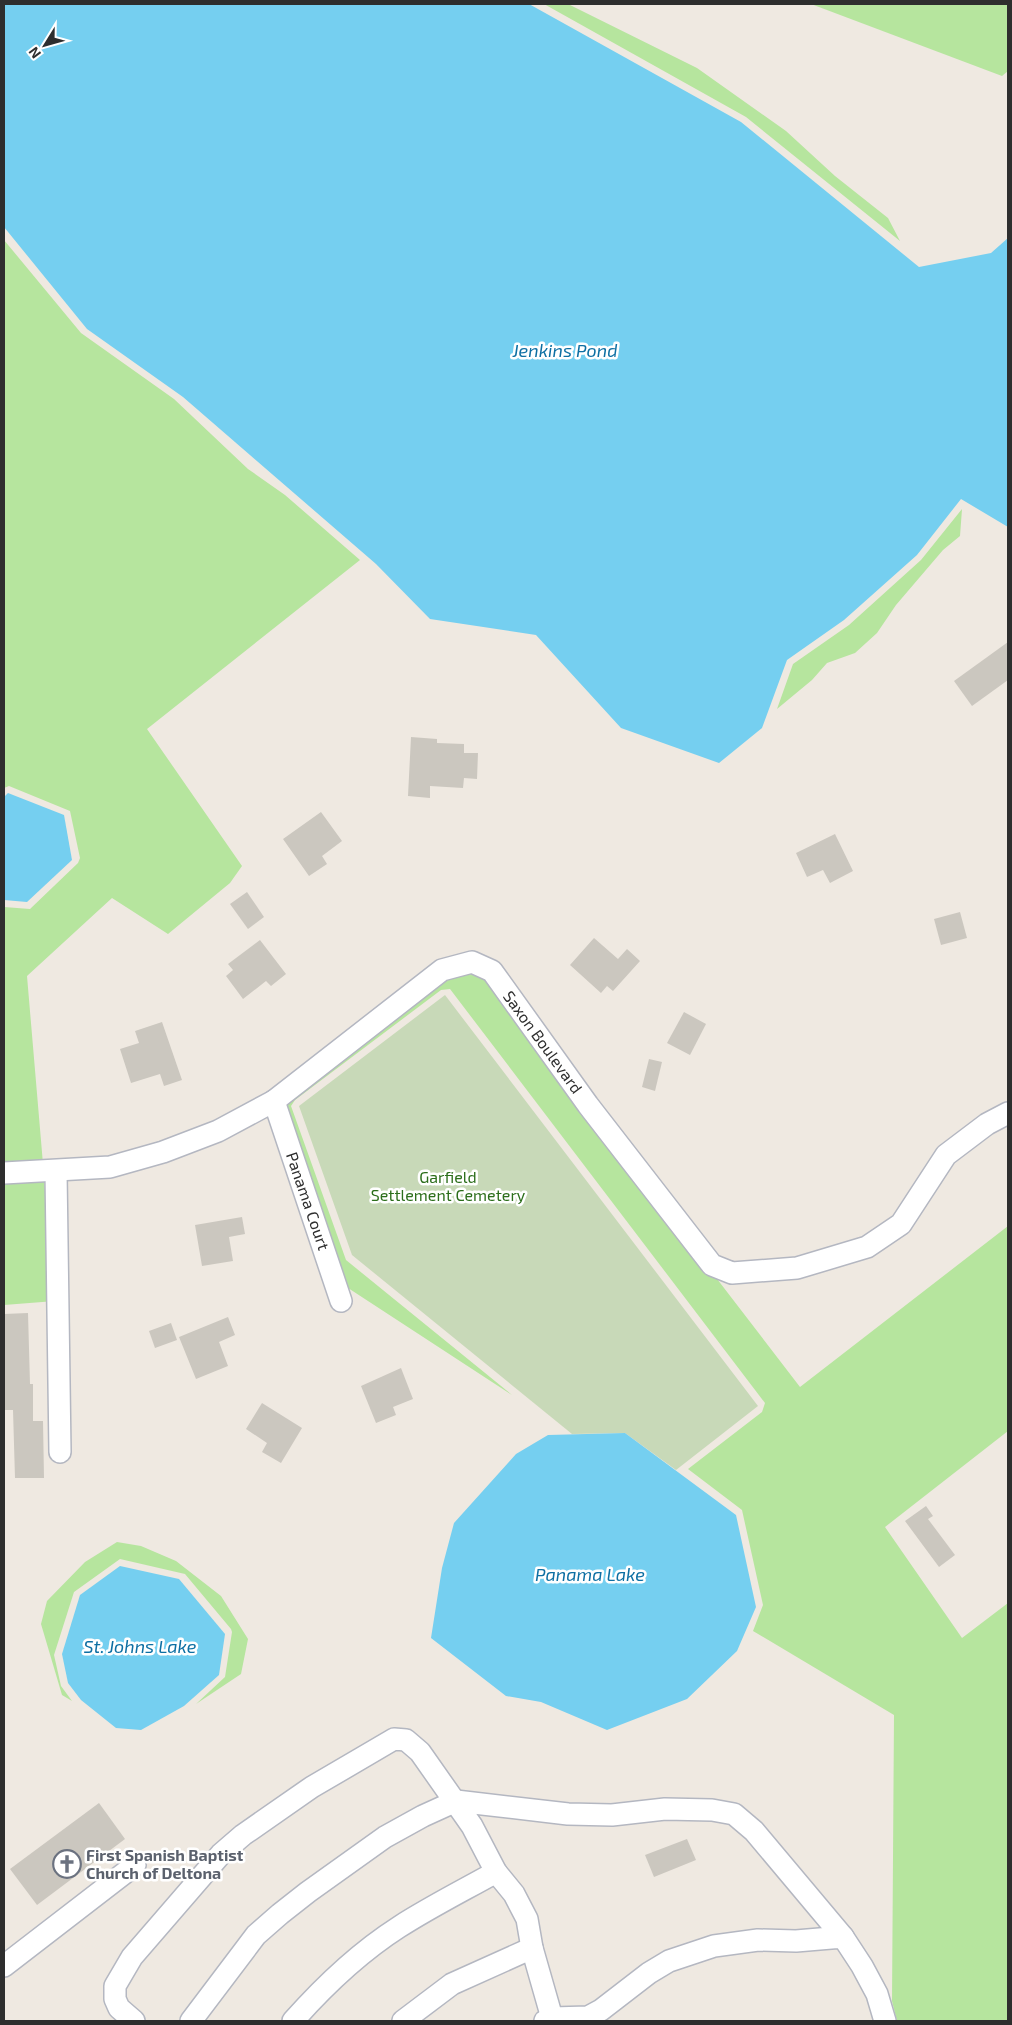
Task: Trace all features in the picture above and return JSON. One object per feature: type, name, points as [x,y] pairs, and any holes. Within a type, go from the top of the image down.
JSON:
[{"type":"street","name":"Saxon Boulevard","points":[[4,1173],[56,1172],[110,1167],[163,1152],[218,1131],[274,1101],[442,970],[472,962],[492,971],[588,1105],[712,1265],[732,1273],[798,1268],[867,1246],[901,1224],[946,1155],[986,1124],[1008,1114]]},
{"type":"street","name":"Panama Court","points":[[274,1101],[341,1302]]},
{"type":"street","points":[[56,1172],[60,1452]]},
{"type":"street","points":[[134,2021],[119,2008],[115,1999],[114,1986],[132,1957],[221,1854],[243,1835],[312,1787],[394,1739],[406,1740],[420,1752],[443,1787],[456,1801],[472,1826],[496,1872],[514,1894],[527,1919],[549,2020],[589,2019],[649,1973],[669,1961],[714,1946],[758,1940],[796,1941],[843,1937]]},
{"type":"street","points":[[191,2021],[256,1935],[280,1914],[385,1837],[423,1816],[456,1801],[568,1814],[612,1815],[664,1809],[712,1810],[734,1814],[754,1830],[843,1937],[877,1994],[885,2021]]},
{"type":"street","points":[[4,1966],[135,1865]]},
{"type":"street","points":[[293,2021],[335,1977],[370,1948],[399,1928],[496,1872]]},
{"type":"street","points":[[403,2021],[452,1984],[532,1948]]},
{"type":"green space","points":[[544,4],[571,4],[697,68],[786,131],[835,176],[888,218],[900,241],[746,117]]},
{"type":"green space","points":[[811,4],[1008,4],[1008,71],[1002,76]]},
{"type":"green space","points":[[4,240],[81,333],[174,399],[248,469],[285,495],[360,560],[147,729],[242,866],[230,883],[168,934],[112,898],[27,976],[43,1164],[4,1165],[4,907],[30,909],[78,863],[80,858],[70,811],[9,786],[4,788]]},
{"type":"green space","points":[[962,509],[960,536],[943,550],[896,605],[877,633],[855,653],[827,663],[812,680],[777,709],[793,664],[849,625],[921,560]]},
{"type":"green space","points":[[470,971],[486,978],[800,1387],[1008,1226],[1008,1431],[885,1527],[962,1638],[1008,1603],[1008,2021],[897,2021],[892,2001],[894,1715],[753,1631],[763,1605],[742,1510],[688,1469],[762,1412],[765,1403],[450,989],[441,990],[295,1100],[291,1106],[346,1260],[512,1395],[345,1286],[284,1105],[446,978]]},
{"type":"green space","name":"Garfield Settlement Cemetery","points":[[445,995],[758,1406],[676,1470],[625,1433],[572,1434],[352,1255],[299,1106]]},
{"type":"green space","points":[[44,1180],[55,1301],[4,1305],[4,1181]]},
{"type":"green space","points":[[117,1542],[141,1546],[176,1561],[221,1596],[248,1639],[241,1674],[196,1704],[225,1677],[231,1629],[185,1574],[120,1559],[74,1592],[54,1655],[61,1686],[72,1701],[62,1695],[41,1624],[47,1601],[85,1562]]},
{"type":"water","name":"Jenkins Pond","points":[[4,4],[529,4],[741,122],[919,267],[991,253],[1008,238],[1008,527],[961,499],[917,555],[844,620],[787,660],[762,728],[719,763],[621,728],[536,635],[430,619],[376,564],[183,397],[87,329],[4,227]]},
{"type":"water","points":[[8,793],[64,815],[72,860],[27,902],[4,900],[4,797]]},
{"type":"water","name":"Panama Lake","points":[[625,1433],[736,1515],[756,1607],[737,1651],[687,1699],[607,1730],[541,1702],[506,1696],[431,1638],[442,1568],[454,1523],[516,1454],[548,1435]]},
{"type":"water","name":"St. Johns Lake","points":[[120,1566],[179,1579],[225,1634],[219,1675],[184,1706],[141,1730],[116,1728],[81,1700],[68,1683],[62,1654],[80,1595]]},
{"type":"building","points":[[1008,642],[1008,680],[972,706],[954,681]]},
{"type":"building","points":[[411,737],[437,739],[437,743],[464,744],[464,753],[478,753],[477,779],[464,778],[463,788],[430,786],[430,798],[408,796]]},
{"type":"building","points":[[321,812],[342,841],[322,856],[327,864],[309,876],[283,839]]},
{"type":"building","points":[[835,834],[853,871],[830,883],[823,870],[807,877],[796,853]]},
{"type":"building","points":[[247,892],[264,917],[248,929],[230,904]]},
{"type":"building","points":[[960,912],[967,938],[941,945],[934,919]]},
{"type":"building","points":[[594,938],[618,959],[627,949],[640,961],[613,991],[607,986],[601,993],[570,965]]},
{"type":"building","points":[[260,940],[286,974],[271,986],[266,981],[243,999],[226,976],[233,970],[228,964]]},
{"type":"building","points":[[684,1012],[706,1024],[690,1055],[667,1043]]},
{"type":"building","points":[[162,1022],[182,1080],[164,1086],[160,1074],[131,1083],[120,1049],[139,1043],[135,1031]]},
{"type":"building","points":[[649,1059],[662,1062],[655,1091],[642,1087]]},
{"type":"building","points":[[242,1217],[245,1234],[229,1237],[233,1261],[202,1266],[195,1225]]},
{"type":"building","points":[[28,1313],[30,1384],[33,1384],[33,1421],[43,1421],[44,1478],[15,1478],[13,1410],[4,1410],[4,1314]]},
{"type":"building","points":[[228,1317],[235,1335],[219,1342],[228,1366],[196,1379],[179,1337]]},
{"type":"building","points":[[171,1323],[177,1340],[155,1348],[149,1331]]},
{"type":"building","points":[[401,1368],[413,1399],[393,1407],[396,1415],[376,1423],[361,1386]]},
{"type":"building","points":[[262,1403],[302,1428],[281,1463],[262,1452],[267,1443],[246,1429]]},
{"type":"building","points":[[926,1506],[933,1516],[928,1519],[955,1555],[939,1567],[905,1521]]},
{"type":"building","points":[[99,1803],[125,1839],[37,1905],[10,1869]]},
{"type":"building","points":[[687,1839],[696,1860],[654,1877],[645,1855]]},
{"type":"place","name":"First Spanish Baptist Church of Deltona","points":[[67,1864]]}]
